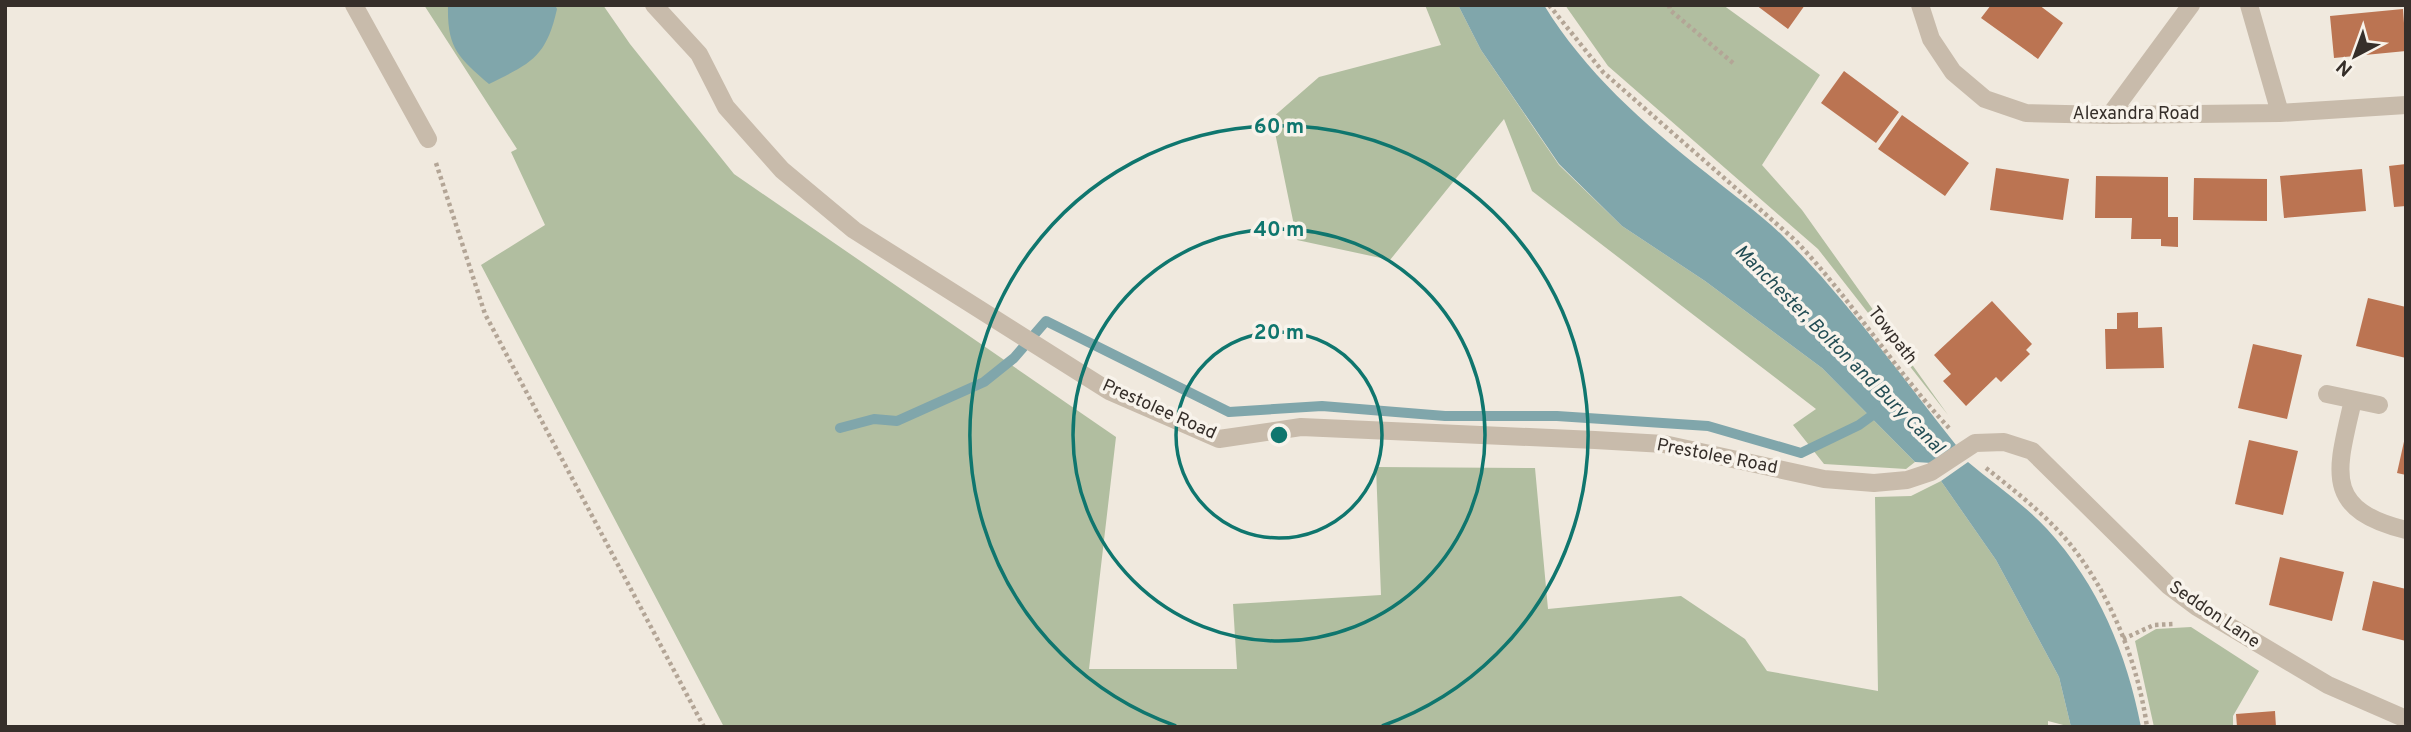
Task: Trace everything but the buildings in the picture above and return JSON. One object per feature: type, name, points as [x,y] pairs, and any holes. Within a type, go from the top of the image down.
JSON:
[{"type":"street","points":[[354,5],[428,139]]},
{"type":"street","name":"Prestolee Road","points":[[654,5],[699,54],[726,107],[782,170],[854,230],[1109,391],[1219,439],[1301,427],[1664,444],[1824,479],[1874,483],[1907,480],[1976,451]]},
{"type":"street","name":"Alexandra Road","points":[[1920,5],[1931,39],[1953,72],[1985,99],[2026,113],[2110,116],[2280,113],[2406,105]]},
{"type":"street","points":[[2110,116],[2191,5]]},
{"type":"street","points":[[2249,5],[2280,113]]},
{"type":"street","points":[[2327,394],[2379,405]]},
{"type":"street","points":[[2353,400],[2338,468],[2341,483],[2359,511],[2378,523],[2406,530]]},
{"type":"street","name":"Seddon Lane","points":[[1976,451],[2004,442],[2032,452],[2169,586],[2197,607],[2328,685],[2397,721]]},
{"type":"path","name":"Towpath","points":[[1549,5],[1603,72],[1674,137],[1764,210],[1814,260],[1926,403],[1956,435]]},
{"type":"path","points":[[1669,5],[1670,10],[1733,62]]},
{"type":"path","points":[[428,139],[485,314],[704,727]]},
{"type":"path","points":[[1976,451],[2071,545],[2098,586],[2123,639],[2141,688],[2147,727]]},
{"type":"path","points":[[2123,639],[2154,625],[2182,623],[2197,607]]},
{"type":"green space","points":[[424,5],[603,5],[630,44],[734,174],[1116,437],[1089,669],[1237,669],[1233,604],[1381,595],[1376,467],[1535,468],[1548,609],[1681,596],[1745,639],[1767,671],[1878,691],[1875,497],[1911,496],[1941,481],[1996,560],[2059,677],[2071,727],[2048,721],[2048,727],[724,727],[481,265],[545,225],[511,152],[517,149]]},
{"type":"green space","points":[[1425,5],[1458,5],[1481,50],[1559,165],[1622,226],[1705,281],[1822,368],[1915,462],[1906,469],[1824,464],[1793,425],[1816,409],[1532,191],[1504,119],[1390,260],[1297,240],[1272,118],[1319,77],[1441,45]]},
{"type":"green space","points":[[1565,5],[1723,5],[1820,75],[1762,165],[1802,210],[1948,415],[1818,249],[1608,66]]},
{"type":"green space","points":[[2191,627],[2259,671],[2233,716],[2233,727],[2154,727],[2135,641],[2156,629]]},
{"type":"water","points":[[448,5],[555,5],[557,9],[548,38],[535,57],[489,84],[456,50],[450,32]]},
{"type":"water","name":"Manchester, Bolton and Bury Canal","points":[[1458,5],[1544,5],[1578,53],[1617,96],[1682,154],[1764,219],[1807,260],[1851,311],[1956,445],[1932,463],[1915,462],[1822,368],[1705,281],[1622,226],[1559,164],[1481,50]]},
{"type":"water","points":[[1968,462],[2038,520],[2081,573],[2119,647],[2141,727],[2071,727],[2059,677],[1996,560],[1941,481]]},
{"type":"waterway","name":"Manchester, Bolton and Bury Canal","points":[[840,428],[874,419],[897,421],[984,382],[1014,358],[1046,321],[1229,412],[1322,406],[1445,416],[1557,416],[1708,426],[1801,453],[1859,425],[1881,409]]}]
